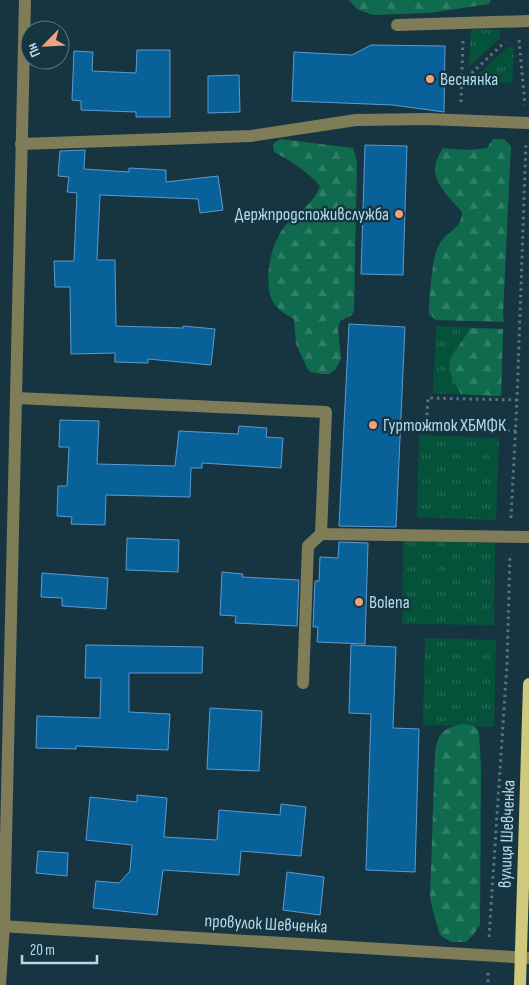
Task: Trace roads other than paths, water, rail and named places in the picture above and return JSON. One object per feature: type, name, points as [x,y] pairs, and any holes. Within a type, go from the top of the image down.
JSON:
[{"type":"main road","name":"вулиця Шевченка","points":[[520,985],[525,958],[529,684]]},
{"type":"street","points":[[0,985],[6,556],[16,398],[25,0]]},
{"type":"street","points":[[397,25],[518,21]]},
{"type":"street","points":[[21,144],[251,136],[356,120],[528,122]]},
{"type":"street","points":[[16,398],[326,412],[321,534]]},
{"type":"street","points":[[303,683],[308,546],[321,534],[529,537]]},
{"type":"street","name":"провулок Шевченка","points":[[2,926],[525,958]]},
{"type":"place","name":"Веснянка","points":[[430,79]]},
{"type":"place","name":"Держпродспоживслужба","points":[[399,214]]},
{"type":"place","name":"Гуртожток ХБМФК","points":[[373,425]]},
{"type":"place","name":"Bolena","points":[[359,602]]}]
